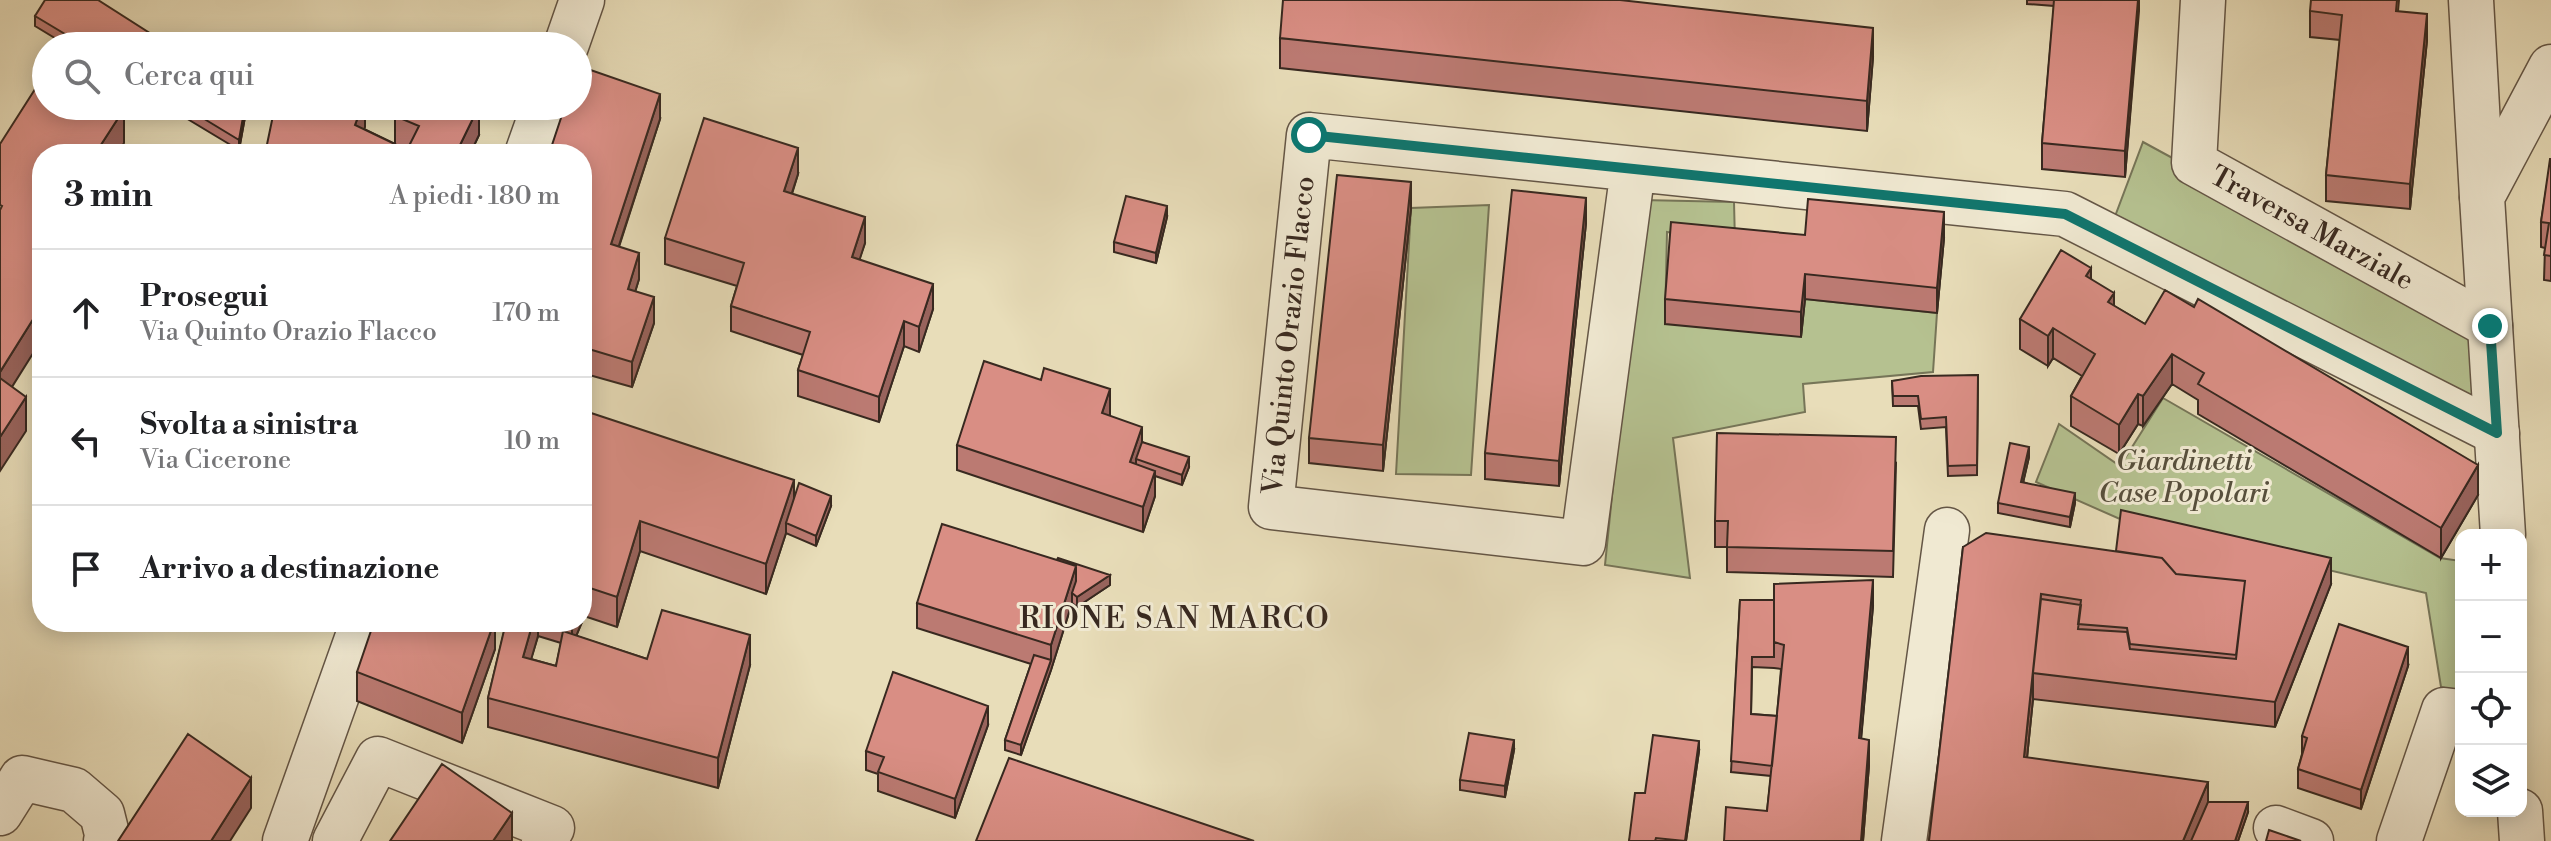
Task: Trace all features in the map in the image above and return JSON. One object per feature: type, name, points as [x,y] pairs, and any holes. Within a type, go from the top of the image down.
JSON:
[{"type":"street","points":[[571,32],[582,0]]},
{"type":"street","name":"Traversa Marziale","points":[[2203,0],[2194,163],[2490,326]]},
{"type":"street","points":[[2471,0],[2503,529]]},
{"type":"street","points":[[2482,197],[2551,67]]},
{"type":"street","points":[[531,144],[539,120]]},
{"type":"street","name":"Via Quinto Orazio Flacco","points":[[1633,169],[1583,543],[1271,507],[1309,135],[2065,214],[2497,433]]},
{"type":"street","points":[[1904,841],[1947,530]]},
{"type":"street","points":[[285,841],[359,632]]},
{"type":"street","points":[[2399,841],[2444,710],[2455,711]]},
{"type":"street","points":[[335,841],[378,759],[552,828],[544,841]]},
{"type":"street","points":[[0,813],[22,778],[74,790],[102,814],[108,838],[106,841]]},
{"type":"street","points":[[2520,817],[2522,841]]},
{"type":"green space","points":[[2143,142],[2485,328],[2491,430],[2108,235]]},
{"type":"green space","points":[[1642,200],[1734,202],[1735,243],[1667,232],[1665,324],[1805,299],[1937,313],[1933,372],[1803,384],[1805,412],[1673,438],[1690,578],[1605,565]]},
{"type":"green space","points":[[1489,205],[1471,475],[1396,474],[1411,208]]},
{"type":"green space","name":"Giardinetti Case Popolari","points":[[2163,398],[2440,558],[2455,560],[2455,690],[2441,687],[2426,593],[2129,523],[2036,482],[2059,424],[2120,466]]},
{"type":"building","points":[[45,0],[98,0],[148,32],[62,32],[35,16]]},
{"type":"building","points":[[1283,0],[1620,0],[1873,28],[1867,101],[1280,38]]},
{"type":"building","points":[[2054,0],[2138,0],[2125,151],[2042,143]]},
{"type":"building","points":[[2311,0],[2397,0],[2396,11],[2427,14],[2410,184],[2326,175],[2342,15],[2310,11]]},
{"type":"building","points":[[592,70],[660,94],[611,244],[639,253],[628,289],[654,297],[632,362],[592,350],[592,144],[552,144],[560,120],[592,120]]},
{"type":"building","points":[[32,94],[32,120],[117,120],[101,144],[32,144],[32,321],[0,372],[2,206],[0,144]]},
{"type":"building","points":[[704,118],[798,148],[784,191],[865,217],[852,257],[933,284],[919,327],[904,321],[879,397],[798,370],[810,332],[731,306],[744,263],[665,238]]},
{"type":"building","points":[[206,120],[243,120],[239,140]]},
{"type":"building","points":[[272,120],[357,120],[355,125],[395,144],[267,144]]},
{"type":"building","points":[[405,120],[472,120],[460,144],[410,144],[419,126]]},
{"type":"building","points":[[2550,159],[2551,256],[2544,255],[2549,223],[2541,222]]},
{"type":"building","points":[[1337,175],[1411,182],[1383,445],[1309,438]]},
{"type":"building","points":[[1512,190],[1586,198],[1559,461],[1485,453]]},
{"type":"building","points":[[1126,196],[1167,206],[1156,253],[1114,242]]},
{"type":"building","points":[[1808,199],[1944,212],[1937,288],[1805,274],[1801,312],[1665,299],[1671,222],[1805,235]]},
{"type":"building","points":[[2061,250],[2091,268],[2086,276],[2114,293],[2108,302],[2145,324],[2165,290],[2194,307],[2198,299],[2478,465],[2441,528],[2198,384],[2204,373],[2172,354],[2143,396],[2138,394],[2119,425],[2071,396],[2095,354],[2053,328],[2048,336],[2020,319]]},
{"type":"building","points":[[984,361],[1041,380],[1044,368],[1110,389],[1102,413],[1142,427],[1130,462],[1155,471],[1143,507],[957,445]]},
{"type":"building","points":[[1978,375],[1977,465],[1948,466],[1946,417],[1921,419],[1918,396],[1893,396],[1892,381],[1921,376]]},
{"type":"building","points":[[0,378],[26,397],[0,437]]},
{"type":"building","points":[[592,413],[794,480],[766,564],[640,521],[617,597],[592,589]]},
{"type":"building","points":[[1717,433],[1896,437],[1893,551],[1727,547],[1728,521],[1715,521]]},
{"type":"building","points":[[1142,442],[1189,457],[1182,475],[1136,459]]},
{"type":"building","points":[[2010,443],[2029,447],[2021,482],[2075,493],[2070,517],[1998,503]]},
{"type":"building","points":[[799,483],[831,496],[816,536],[786,523]]},
{"type":"building","points":[[2121,510],[2331,558],[2275,702],[2033,673],[2041,599],[2081,605],[2078,629],[2127,632],[2130,649],[2236,659],[2245,581],[2176,574],[2162,558],[2116,551]]},
{"type":"building","points":[[942,524],[1076,566],[1051,645],[917,603]]},
{"type":"building","points":[[1986,533],[2162,558],[2176,574],[2245,581],[2236,655],[2130,644],[2127,628],[2078,624],[2081,600],[2041,594],[2024,757],[2208,782],[2183,841],[1929,841],[1963,547]]},
{"type":"building","points":[[1058,558],[1110,575],[1077,597],[1072,593],[1076,566]]},
{"type":"building","points":[[1873,580],[1859,738],[1869,740],[1861,841],[1724,841],[1726,807],[1767,811],[1784,645],[1774,642],[1774,584]]},
{"type":"building","points":[[1740,600],[1774,600],[1774,657],[1752,657],[1751,714],[1777,716],[1772,766],[1731,761]]},
{"type":"building","points":[[662,610],[750,635],[718,758],[488,698],[504,632],[530,632],[523,657],[556,666],[563,632],[647,659]]},
{"type":"building","points":[[2339,624],[2408,647],[2361,790],[2298,769],[2307,738],[2302,736]]},
{"type":"building","points":[[371,632],[490,632],[462,713],[357,672]]},
{"type":"building","points":[[1034,655],[1051,660],[1021,745],[1005,740]]},
{"type":"building","points":[[893,672],[988,706],[955,799],[878,772],[884,757],[866,751]]},
{"type":"building","points":[[1469,733],[1514,740],[1505,786],[1460,780]]},
{"type":"building","points":[[188,734],[251,778],[211,841],[118,841]]},
{"type":"building","points":[[1653,735],[1699,741],[1685,841],[1656,838],[1655,841],[1629,841],[1635,793],[1645,793]]},
{"type":"building","points":[[1009,758],[1254,841],[976,841]]},
{"type":"building","points":[[442,764],[512,813],[493,841],[390,841]]},
{"type":"building","points":[[2208,802],[2248,802],[2235,841],[2191,841]]},
{"type":"building","points":[[2269,830],[2301,841],[2266,841]]},
{"type":"district","name":"RIONE SAN MARCO","points":[[1175,619]]},
{"type":"route","points":[[1309,135],[2065,214],[2497,433],[2490,326]]}]
